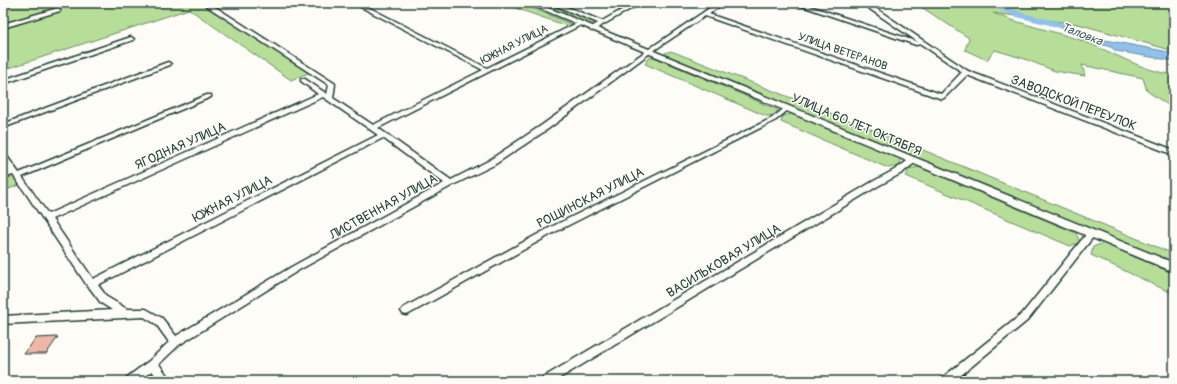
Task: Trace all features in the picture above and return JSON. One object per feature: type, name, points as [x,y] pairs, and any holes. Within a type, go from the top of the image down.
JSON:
[{"type":"street","points":[[356,3],[487,70]]},
{"type":"street","name":"УЛИЦА 60 ЛЕТ ОКТЯБРЯ","points":[[530,3],[1174,268]]},
{"type":"street","points":[[552,3],[602,23]]},
{"type":"street","points":[[592,29],[638,3]]},
{"type":"street","name":"ЛИСТВЕННАЯ УЛИЦА","points":[[130,381],[153,364],[175,342],[296,268],[450,183],[491,163],[546,127],[648,52],[721,3]]},
{"type":"street","points":[[796,3],[926,47]]},
{"type":"street","points":[[864,3],[926,47]]},
{"type":"street","points":[[207,4],[332,84],[330,99]]},
{"type":"street","points":[[3,26],[58,10]]},
{"type":"street","name":"УЛИЦА ВЕТЕРАНОВ","points":[[705,14],[942,97],[966,72]]},
{"type":"street","name":"ЮЖНАЯ УЛИЦА","points":[[373,128],[579,24]]},
{"type":"street","points":[[3,82],[131,39]]},
{"type":"street","name":"ЗАВОДСКОЙ ПЕРЕУЛОК","points":[[926,47],[966,72],[1174,153]]},
{"type":"street","points":[[3,126],[168,64]]},
{"type":"street","points":[[303,80],[450,183]]},
{"type":"street","name":"ЯГОДНАЯ УЛИЦА","points":[[47,218],[323,94]]},
{"type":"street","points":[[3,176],[16,174],[209,96]]},
{"type":"street","name":"РОЩИНСКАЯ УЛИЦА","points":[[406,311],[554,229],[774,119],[786,108]]},
{"type":"street","name":"ЮЖНАЯ УЛИЦА","points":[[91,284],[383,135]]},
{"type":"street","points":[[3,157],[30,193],[68,252],[91,284],[104,300],[125,314]]},
{"type":"street","name":"ВАСИЛЬКОВАЯ УЛИЦА","points":[[546,381],[899,171],[913,161]]},
{"type":"street","points":[[946,381],[1025,317],[1091,234]]},
{"type":"street","points":[[3,320],[146,313],[159,321],[175,342]]},
{"type":"street","points":[[153,364],[166,381]]},
{"type":"green space","points":[[3,3],[204,3],[311,72],[291,80],[189,9],[3,70]]},
{"type":"green space","points":[[501,3],[520,3],[571,24],[570,27]]},
{"type":"green space","points":[[534,3],[551,3],[599,24],[597,27],[591,27]]},
{"type":"green space","points":[[915,3],[1174,3],[1174,51],[1078,24],[993,13],[1083,41],[1150,70],[1174,75],[1174,109],[1147,91],[1143,78],[1082,65],[1085,76],[1055,71],[1025,59],[995,50],[987,60],[965,50],[969,38]]},
{"type":"green space","points":[[671,51],[899,140],[1174,254],[1174,266],[665,56],[665,53]]},
{"type":"green space","points":[[654,57],[778,110],[775,115],[766,116],[645,64],[649,58]]},
{"type":"green space","points":[[791,114],[901,159],[900,166],[888,168],[781,122],[783,116]]},
{"type":"green space","points":[[3,160],[22,184],[6,190],[3,187]]},
{"type":"green space","points":[[918,167],[1076,233],[1080,242],[1070,246],[906,176],[909,169]]},
{"type":"green space","points":[[1103,243],[1174,274],[1174,294],[1091,255],[1093,247]]},
{"type":"water","points":[[1051,21],[1071,26],[1100,39],[1174,53],[1174,61],[1116,51],[1111,47],[1081,39],[1074,33],[1047,22]]},
{"type":"building","points":[[58,337],[46,354],[24,354],[36,338]]},
{"type":"waterway","name":"Таловка","points":[[991,3],[1020,15],[1065,26]]}]
